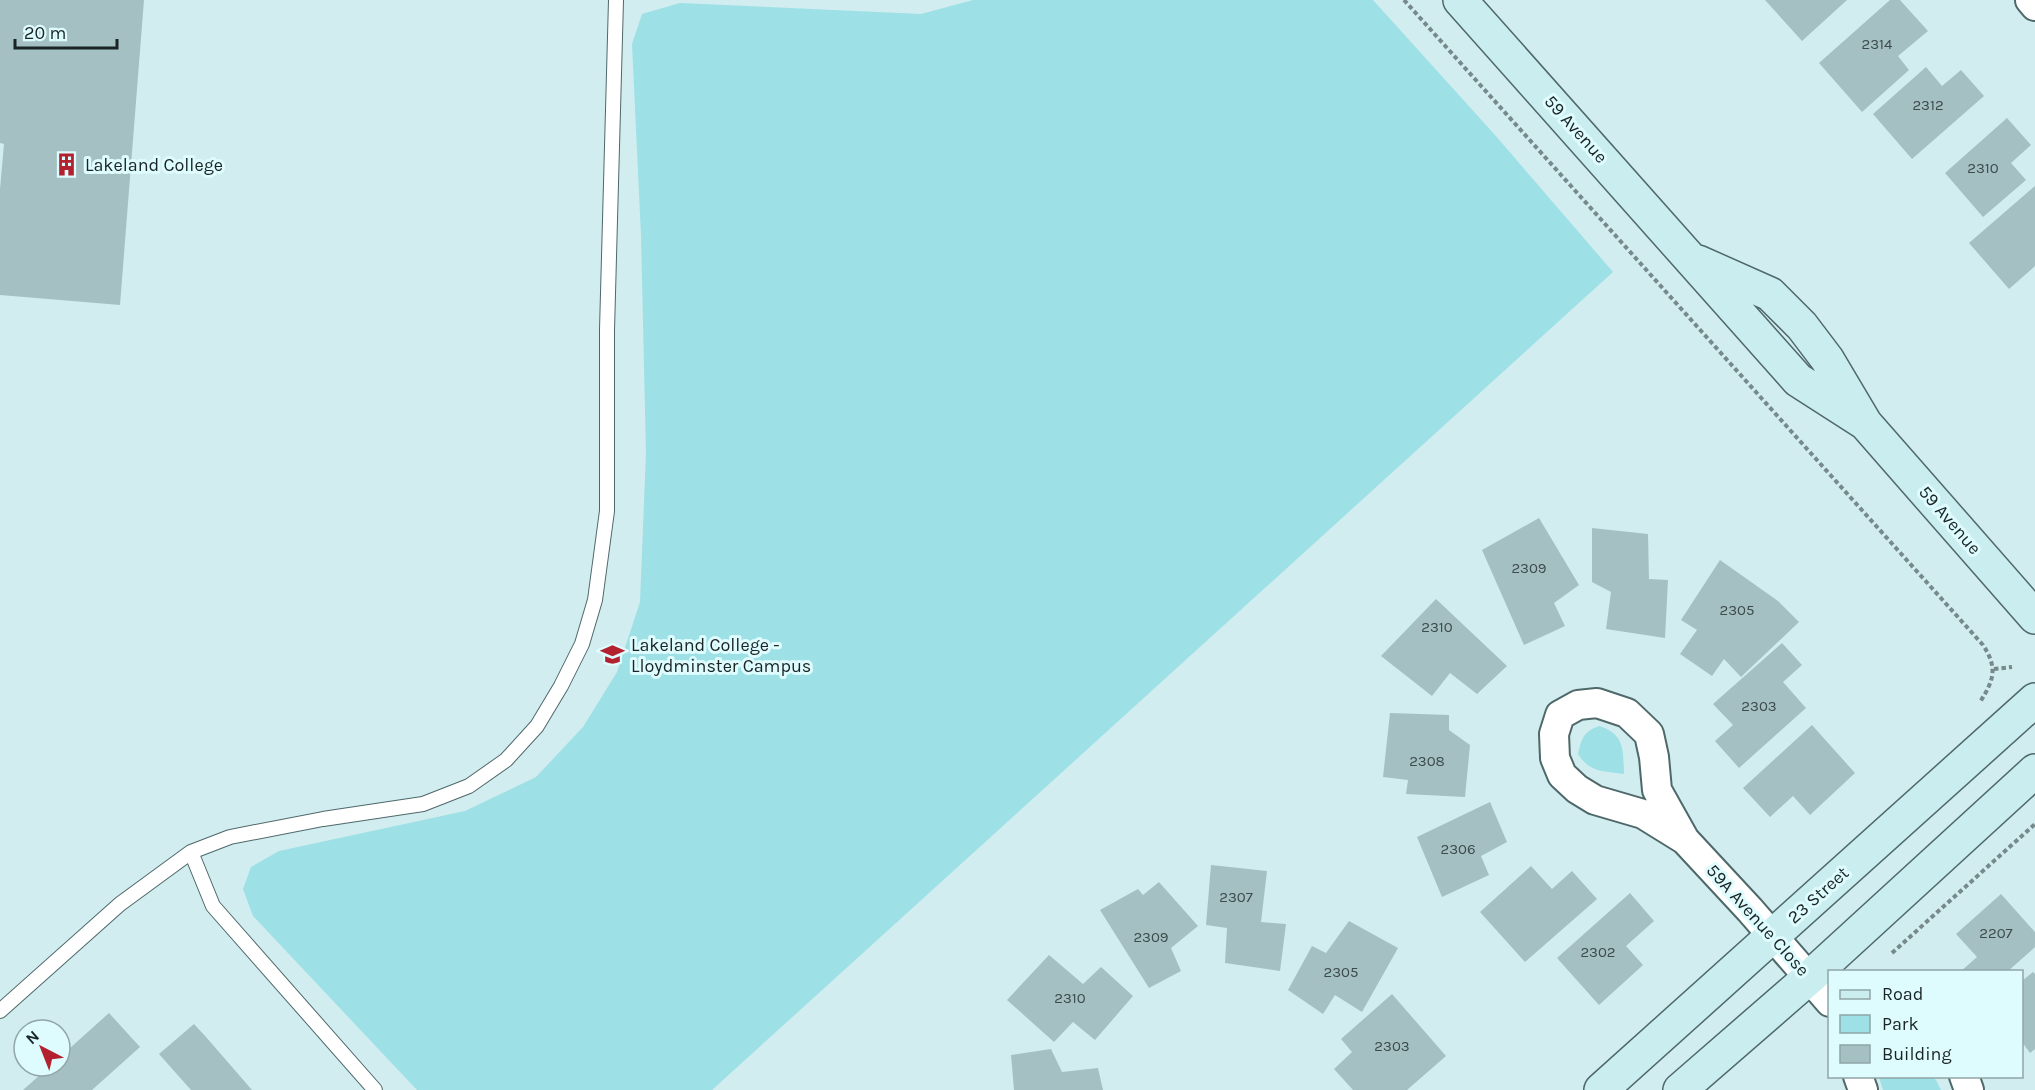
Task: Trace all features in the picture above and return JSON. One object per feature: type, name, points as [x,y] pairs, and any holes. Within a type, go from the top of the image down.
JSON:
[{"type":"street","name":"59 Avenue","points":[[1460,0],[1691,259],[1770,294],[1802,326],[1827,359],[1865,423],[2035,617]]},
{"type":"street","points":[[2030,0],[2035,6]]},
{"type":"street","name":"23 Street","points":[[1601,1090],[2035,700]]},
{"type":"street","name":"59A Avenue Close","points":[[1685,840],[1643,814],[1595,800],[1577,789],[1562,775],[1555,758],[1554,734],[1560,715],[1578,705],[1597,703],[1627,713],[1649,734],[1657,790],[1685,840],[1820,989]]},
{"type":"street","points":[[1839,970],[2035,771]]},
{"type":"street","points":[[1680,1090],[1820,989]]},
{"type":"lane","points":[[0,1011],[120,904],[191,852],[230,837],[323,819],[423,804],[469,786],[506,760],[537,726],[582,644],[595,600],[607,511],[607,330],[616,0]]},
{"type":"lane","points":[[191,852],[213,906],[375,1090]]},
{"type":"path","points":[[1404,0],[1983,645],[1994,669],[1989,688],[1976,706]]},
{"type":"path","points":[[1994,669],[2012,667]]},
{"type":"path","points":[[1892,953],[2035,825]]},
{"type":"green space","points":[[973,0],[1373,0],[1495,135],[1613,272],[712,1090],[417,1090],[253,916],[243,889],[251,867],[279,851],[465,811],[536,777],[583,727],[617,672],[640,602],[646,453],[641,236],[632,44],[642,14],[680,3],[921,14]]},
{"type":"green space","points":[[1599,726],[1618,738],[1623,750],[1624,774],[1593,768],[1587,765],[1578,754],[1584,736]]},
{"type":"green space","points":[[1879,1078],[1933,1078],[1941,1090],[1883,1090]]},
{"type":"building","name":"Lakeland College","points":[[0,0],[144,0],[120,305],[0,295],[0,189],[4,144],[0,143]]},
{"type":"building","points":[[1765,0],[1847,0],[1802,41]]},
{"type":"building","points":[[1890,0],[1900,0],[1928,31],[1898,56],[1909,70],[1862,112],[1819,63]]},
{"type":"building","points":[[1926,67],[1942,86],[1961,70],[1984,96],[1912,159],[1873,114]]},
{"type":"building","points":[[2007,118],[2031,145],[2011,163],[2026,180],[1983,217],[1945,173]]},
{"type":"building","points":[[2035,186],[2035,266],[2009,289],[1969,243]]},
{"type":"building","points":[[1539,518],[1579,585],[1554,603],[1565,626],[1524,645],[1482,550]]},
{"type":"building","points":[[1592,528],[1648,534],[1649,579],[1668,580],[1665,638],[1606,629],[1611,592],[1592,582]]},
{"type":"building","points":[[1720,560],[1778,601],[1799,622],[1741,677],[1724,659],[1712,676],[1680,654],[1697,630],[1681,620]]},
{"type":"building","points":[[1436,599],[1507,666],[1477,694],[1450,673],[1432,696],[1381,656]]},
{"type":"building","points":[[1782,643],[1802,665],[1783,682],[1806,708],[1739,768],[1715,741],[1733,725],[1713,704]]},
{"type":"building","points":[[1390,713],[1449,715],[1449,730],[1470,745],[1465,797],[1406,794],[1408,780],[1383,777]]},
{"type":"building","points":[[1812,725],[1855,773],[1810,815],[1793,796],[1770,817],[1743,788]]},
{"type":"building","points":[[1490,802],[1507,842],[1481,856],[1489,875],[1442,897],[1417,837]]},
{"type":"building","points":[[1211,865],[1267,871],[1261,922],[1286,924],[1280,971],[1225,963],[1227,928],[1206,925]]},
{"type":"building","points":[[1531,866],[1552,889],[1572,871],[1597,899],[1525,962],[1480,912]]},
{"type":"building","points":[[1159,882],[1198,926],[1171,948],[1181,971],[1149,988],[1100,910],[1138,889],[1143,895]]},
{"type":"building","points":[[1630,893],[1654,921],[1626,946],[1643,965],[1599,1005],[1557,958]]},
{"type":"building","points":[[2001,894],[2035,932],[2035,947],[2009,970],[1962,970],[1977,957],[1956,934]]},
{"type":"building","points":[[1349,921],[1398,948],[1362,1012],[1335,995],[1323,1014],[1288,990],[1312,946],[1326,953]]},
{"type":"building","points":[[1049,955],[1083,984],[1101,967],[1133,996],[1095,1040],[1073,1022],[1054,1042],[1007,1000]]},
{"type":"building","points":[[2033,972],[2035,974],[2035,1049],[2030,1053],[2023,1043],[2023,980]]},
{"type":"building","points":[[1392,994],[1446,1056],[1407,1090],[1353,1090],[1334,1069],[1352,1052],[1341,1039]]},
{"type":"building","points":[[109,1013],[140,1047],[92,1090],[23,1090],[36,1078],[72,1078],[72,1046]]},
{"type":"building","points":[[194,1024],[252,1090],[191,1090],[159,1054]]},
{"type":"building","points":[[1051,1049],[1062,1072],[1098,1068],[1103,1090],[1014,1090],[1011,1055]]},
{"type":"place","name":"Lakeland College","points":[[67,165]]},
{"type":"place","name":"Lakeland College - Lloydminster Campus","points":[[613,655]]}]
